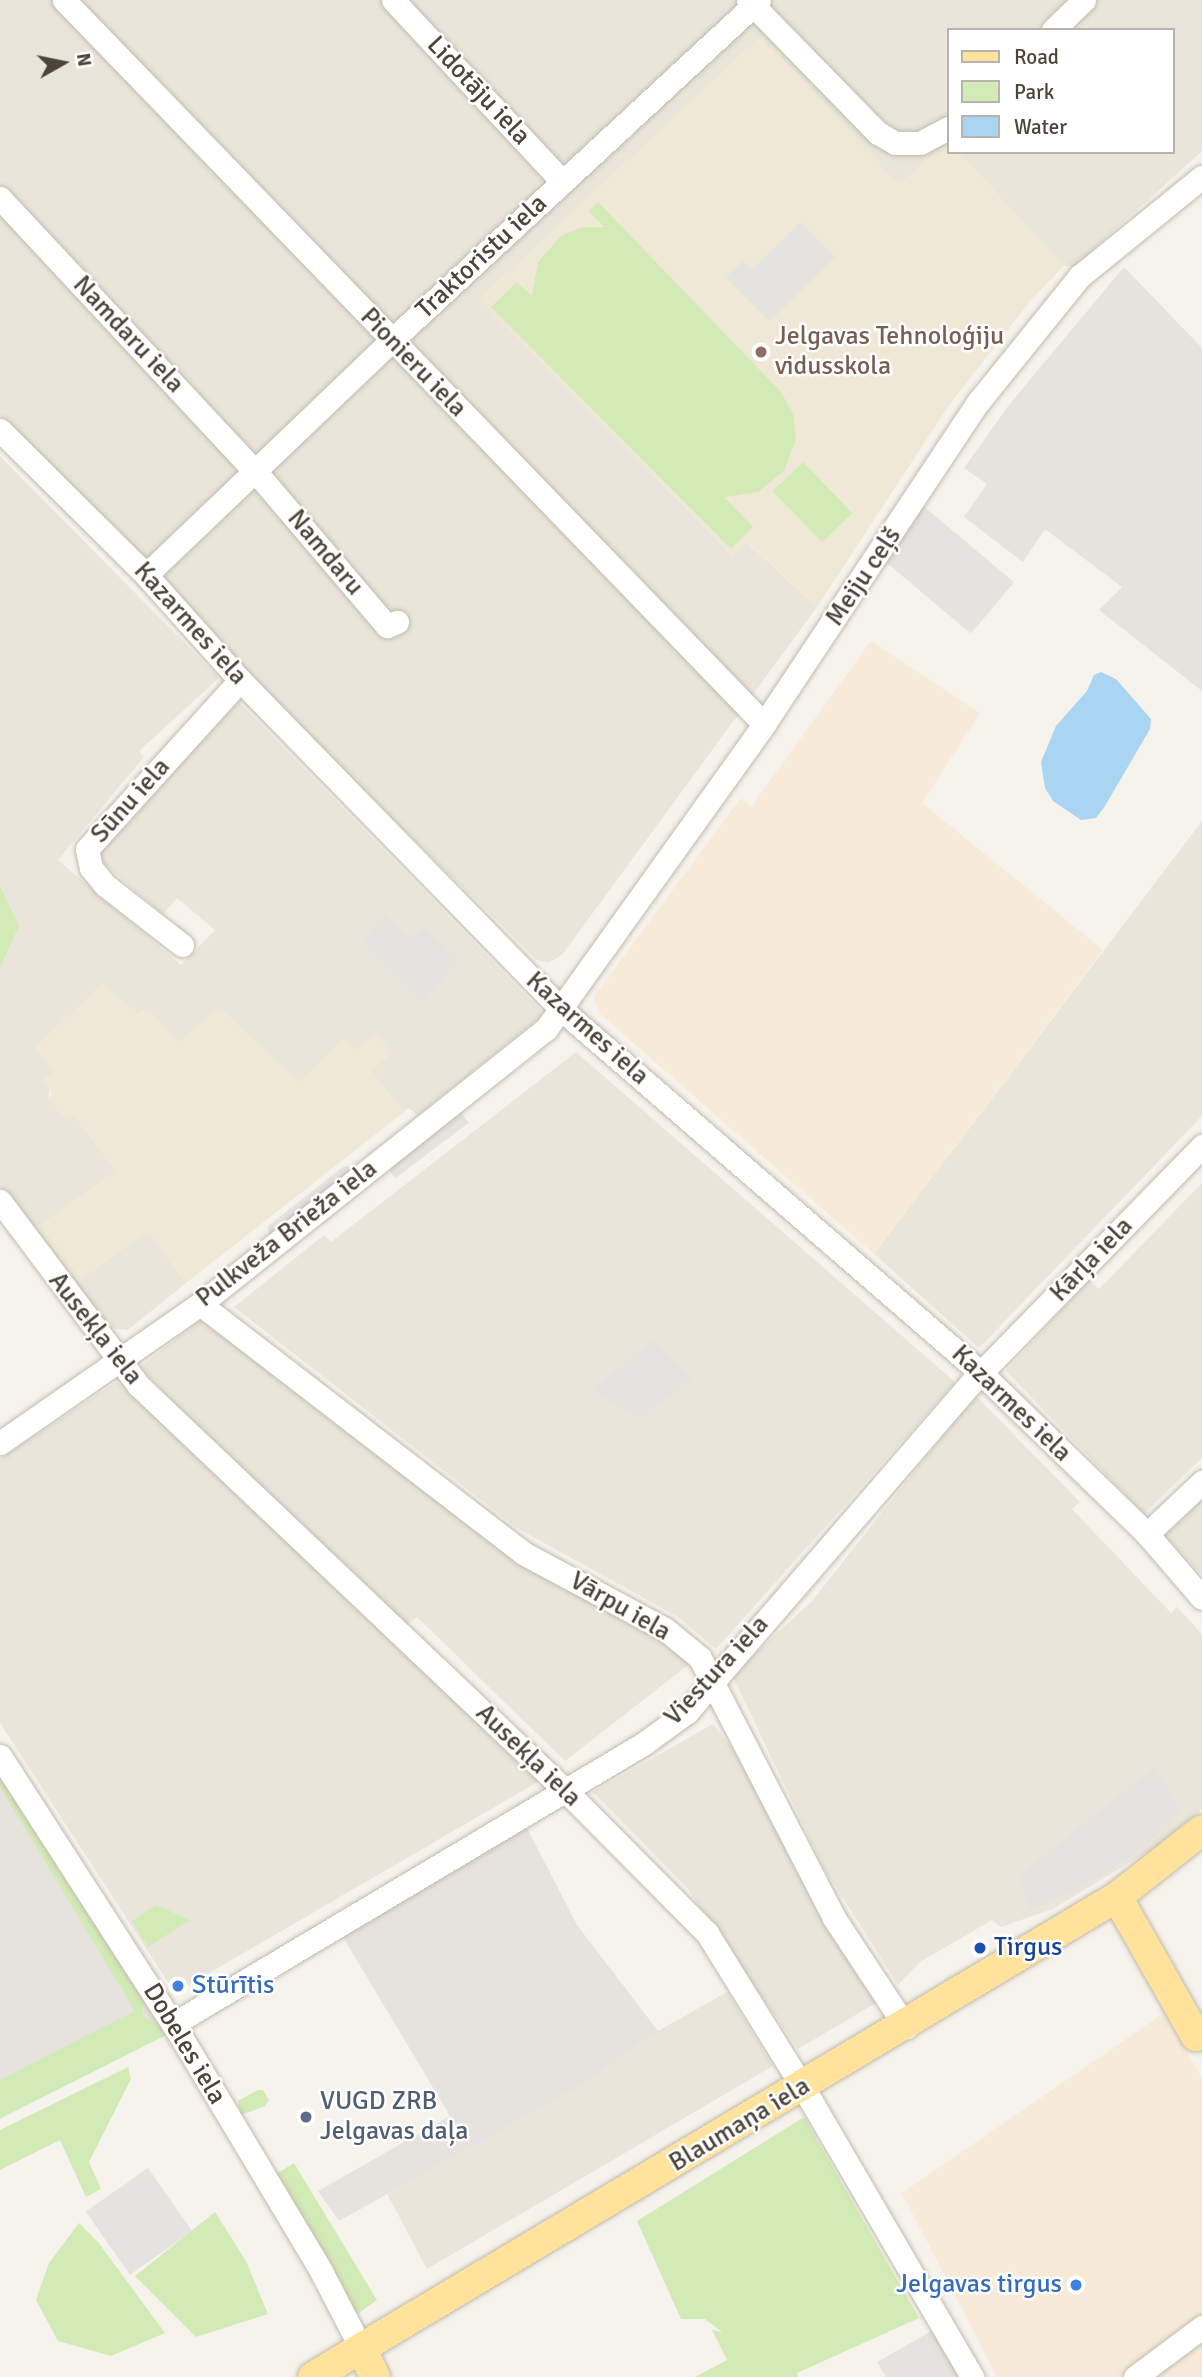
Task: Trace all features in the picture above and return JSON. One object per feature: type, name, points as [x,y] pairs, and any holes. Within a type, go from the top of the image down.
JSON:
[{"type":"main road","name":"Blaumaņa iela","points":[[313,2377],[803,2088],[1117,1897],[1202,1830]]},
{"type":"main road","points":[[1117,1897],[1200,2039]]},
{"type":"main road","name":"Dobeles iela","points":[[362,2350],[375,2377]]},
{"type":"street","name":"Pionieru iela","points":[[64,0],[764,724]]},
{"type":"street","name":"Lidotāju iela","points":[[393,0],[563,182]]},
{"type":"street","points":[[1055,28],[1084,0]]},
{"type":"street","name":"Traktoristu iela","points":[[146,575],[392,340],[754,2]]},
{"type":"street","points":[[754,2],[886,138],[895,143],[920,143],[946,129]]},
{"type":"street","name":"Meiju ceļš","points":[[562,1010],[764,724],[979,401],[1080,276],[1202,177]]},
{"type":"street","name":"Namdaru iela","points":[[0,198],[255,471]]},
{"type":"street","name":"Kazarmes iela","points":[[0,430],[146,575],[240,680],[562,1010],[981,1373],[1147,1534],[1202,1598]]},
{"type":"street","name":"Namdaru","points":[[255,471],[387,626],[397,622]]},
{"type":"street","name":"Sūnu iela","points":[[182,945],[105,885],[91,869],[87,849],[240,680]]},
{"type":"street","name":"Pulkveža Brieža iela","points":[[0,1443],[118,1364],[200,1304],[547,1030],[562,1010]]},
{"type":"street","name":"Kārļa iela","points":[[981,1373],[1202,1146]]},
{"type":"street","name":"Ausekļa iela","points":[[0,1201],[118,1364],[566,1791],[706,1933],[803,2088],[972,2377]]},
{"type":"street","name":"Vārpu iela","points":[[200,1304],[523,1553],[665,1629],[700,1658],[834,1918],[906,2026]]},
{"type":"street","name":"Viestura iela","points":[[173,2024],[566,1791],[687,1712],[981,1373]]},
{"type":"street","points":[[1147,1534],[1202,1482]]},
{"type":"street","name":"Dobeles iela","points":[[0,1756],[173,2024],[321,2271],[362,2350]]},
{"type":"street","points":[[1135,2377],[1202,2327]]},
{"type":"shaded area","points":[[0,0],[1202,0],[1202,151],[1075,266],[1064,266],[960,154],[1174,154],[1174,28],[946,28],[946,145],[899,185],[479,298],[732,555],[747,542],[817,607],[562,955],[548,963],[537,960],[356,783],[0,416]]},
{"type":"shaded area","name":"Jelgavas Tehnoloģiju vidusskola","points":[[762,35],[899,185],[946,145],[946,154],[960,154],[1064,266],[1031,300],[949,405],[817,607],[748,542],[732,555],[479,299]]},
{"type":"shaded area","points":[[801,222],[835,257],[770,321],[726,277],[743,261],[752,270]]},
{"type":"shaded area","points":[[1124,267],[1202,348],[1202,691],[1099,610],[1122,587],[1045,529],[1023,562],[964,517],[987,484],[964,468],[1009,405]]},
{"type":"shaded area","points":[[0,456],[219,678],[139,751],[144,757],[58,860],[181,965],[215,930],[177,898],[163,914],[96,857],[237,700],[541,1011],[541,1017],[418,1115],[408,1108],[404,1112],[344,1039],[300,1083],[219,1008],[179,1043],[147,1009],[54,1071],[48,1098],[75,1116],[116,1171],[33,1231],[0,1186]]},
{"type":"shaded area","points":[[922,505],[1014,582],[971,633],[879,556]]},
{"type":"shaded area","points":[[871,641],[980,713],[922,803],[1103,950],[874,1254],[599,1013],[594,996],[741,798],[751,807]]},
{"type":"shaded area","points":[[1202,821],[1202,1116],[979,1348],[874,1254]]},
{"type":"shaded area","points":[[385,915],[411,939],[424,927],[459,960],[422,1003],[362,941]]},
{"type":"shaded area","points":[[102,983],[140,1015],[148,1008],[179,1043],[219,1008],[300,1082],[344,1038],[355,1050],[376,1033],[392,1054],[370,1071],[404,1112],[186,1283],[148,1230],[75,1284],[36,1229],[116,1171],[75,1116],[65,1120],[48,1098],[52,1094],[43,1080],[54,1071],[35,1048]]},
{"type":"shaded area","points":[[576,1052],[955,1382],[716,1649],[678,1617],[517,1528],[234,1307],[324,1235],[331,1242]]},
{"type":"shaded area","points":[[456,1106],[469,1123],[395,1178],[383,1161]]},
{"type":"shaded area","points":[[344,1166],[355,1168],[269,1237],[268,1226]]},
{"type":"shaded area","points":[[1202,1183],[1202,1458],[1144,1514],[1006,1371],[1089,1280],[1099,1289]]},
{"type":"shaded area","points":[[148,1230],[186,1283],[128,1330],[108,1328],[75,1284]]},
{"type":"shaded area","points":[[204,1317],[692,1662],[565,1761],[417,1617],[407,1625],[239,1471],[140,1367]]},
{"type":"shaded area","points":[[653,1340],[693,1379],[638,1419],[592,1389]]},
{"type":"shaded area","points":[[115,1383],[121,1383],[541,1780],[180,1990],[173,1990],[0,1723],[0,1459]]},
{"type":"shaded area","points":[[975,1395],[1080,1502],[1072,1509],[1171,1613],[1177,1607],[1202,1634],[1202,1809],[1157,1846],[1053,1909],[1001,1927],[992,1920],[920,1962],[898,1985],[824,1868],[732,1675],[812,1601]]},
{"type":"shaded area","points":[[1202,1497],[1202,1575],[1163,1533]]},
{"type":"shaded area","points":[[713,1724],[755,1777],[881,2000],[798,2049],[687,1888],[593,1792]]},
{"type":"shaded area","points":[[1154,1767],[1181,1810],[1146,1846],[1085,1886],[1029,1910],[1019,1875]]},
{"type":"shaded area","points":[[0,1774],[166,2035],[0,2119]]},
{"type":"shaded area","points":[[524,1822],[577,1925],[658,2031],[586,2083],[339,2221],[318,2191],[450,2116],[338,1929]]},
{"type":"shaded area","points":[[727,1992],[773,2066],[427,2269],[387,2194],[586,2083],[658,2031]]},
{"type":"shaded area","name":"Jelgavas tirgus","points":[[1164,2013],[1202,2078],[1202,2377],[997,2377],[902,2193]]},
{"type":"shaded area","points":[[148,2168],[192,2231],[130,2275],[86,2212]]},
{"type":"shaded area","points":[[935,2329],[959,2377],[886,2377],[877,2362]]},
{"type":"green space","points":[[598,202],[781,392],[793,414],[796,439],[784,471],[758,492],[724,497],[753,527],[731,549],[491,307],[517,282],[532,296],[538,262],[561,236],[583,227],[604,227],[589,211]]},
{"type":"green space","points":[[803,462],[852,513],[822,542],[773,491]]},
{"type":"green space","points":[[0,886],[19,926],[0,967]]},
{"type":"green space","points":[[0,1774],[143,1999],[143,2016],[163,2029],[166,2035],[0,2118],[0,2080],[135,2011],[0,1787]]},
{"type":"green space","points":[[156,1905],[190,1920],[148,1947],[132,1921]]},
{"type":"green space","points":[[128,2067],[131,2079],[89,2162],[101,2189],[86,2197],[60,2140],[0,2170],[0,2130]]},
{"type":"green space","points":[[263,2090],[269,2100],[265,2106],[241,2115],[238,2101]]},
{"type":"green space","points":[[804,2117],[919,2318],[797,2373],[798,2377],[695,2377],[727,2360],[712,2330],[722,2332],[705,2319],[681,2319],[637,2221]]},
{"type":"green space","points":[[294,2163],[377,2300],[356,2315],[276,2174]]},
{"type":"green space","points":[[215,2212],[246,2261],[268,2314],[196,2337],[135,2276]]},
{"type":"green space","points":[[79,2223],[98,2242],[165,2333],[111,2356],[58,2341],[36,2300],[49,2263]]},
{"type":"water","points":[[1101,672],[1116,679],[1151,719],[1150,729],[1096,818],[1081,820],[1053,801],[1045,788],[1041,762],[1056,726],[1087,691],[1094,675]]},
{"type":"place","name":"Jelgavas Tehnoloģiju vidusskola","points":[[761,352]]},
{"type":"place","name":"Tirgus","points":[[980,1948]]},
{"type":"place","name":"Stūrītis","points":[[178,1986]]},
{"type":"place","name":"VUGD ZRB Jelgavas daļa","points":[[306,2117]]},
{"type":"place","name":"Jelgavas tirgus","points":[[1076,2285]]}]
